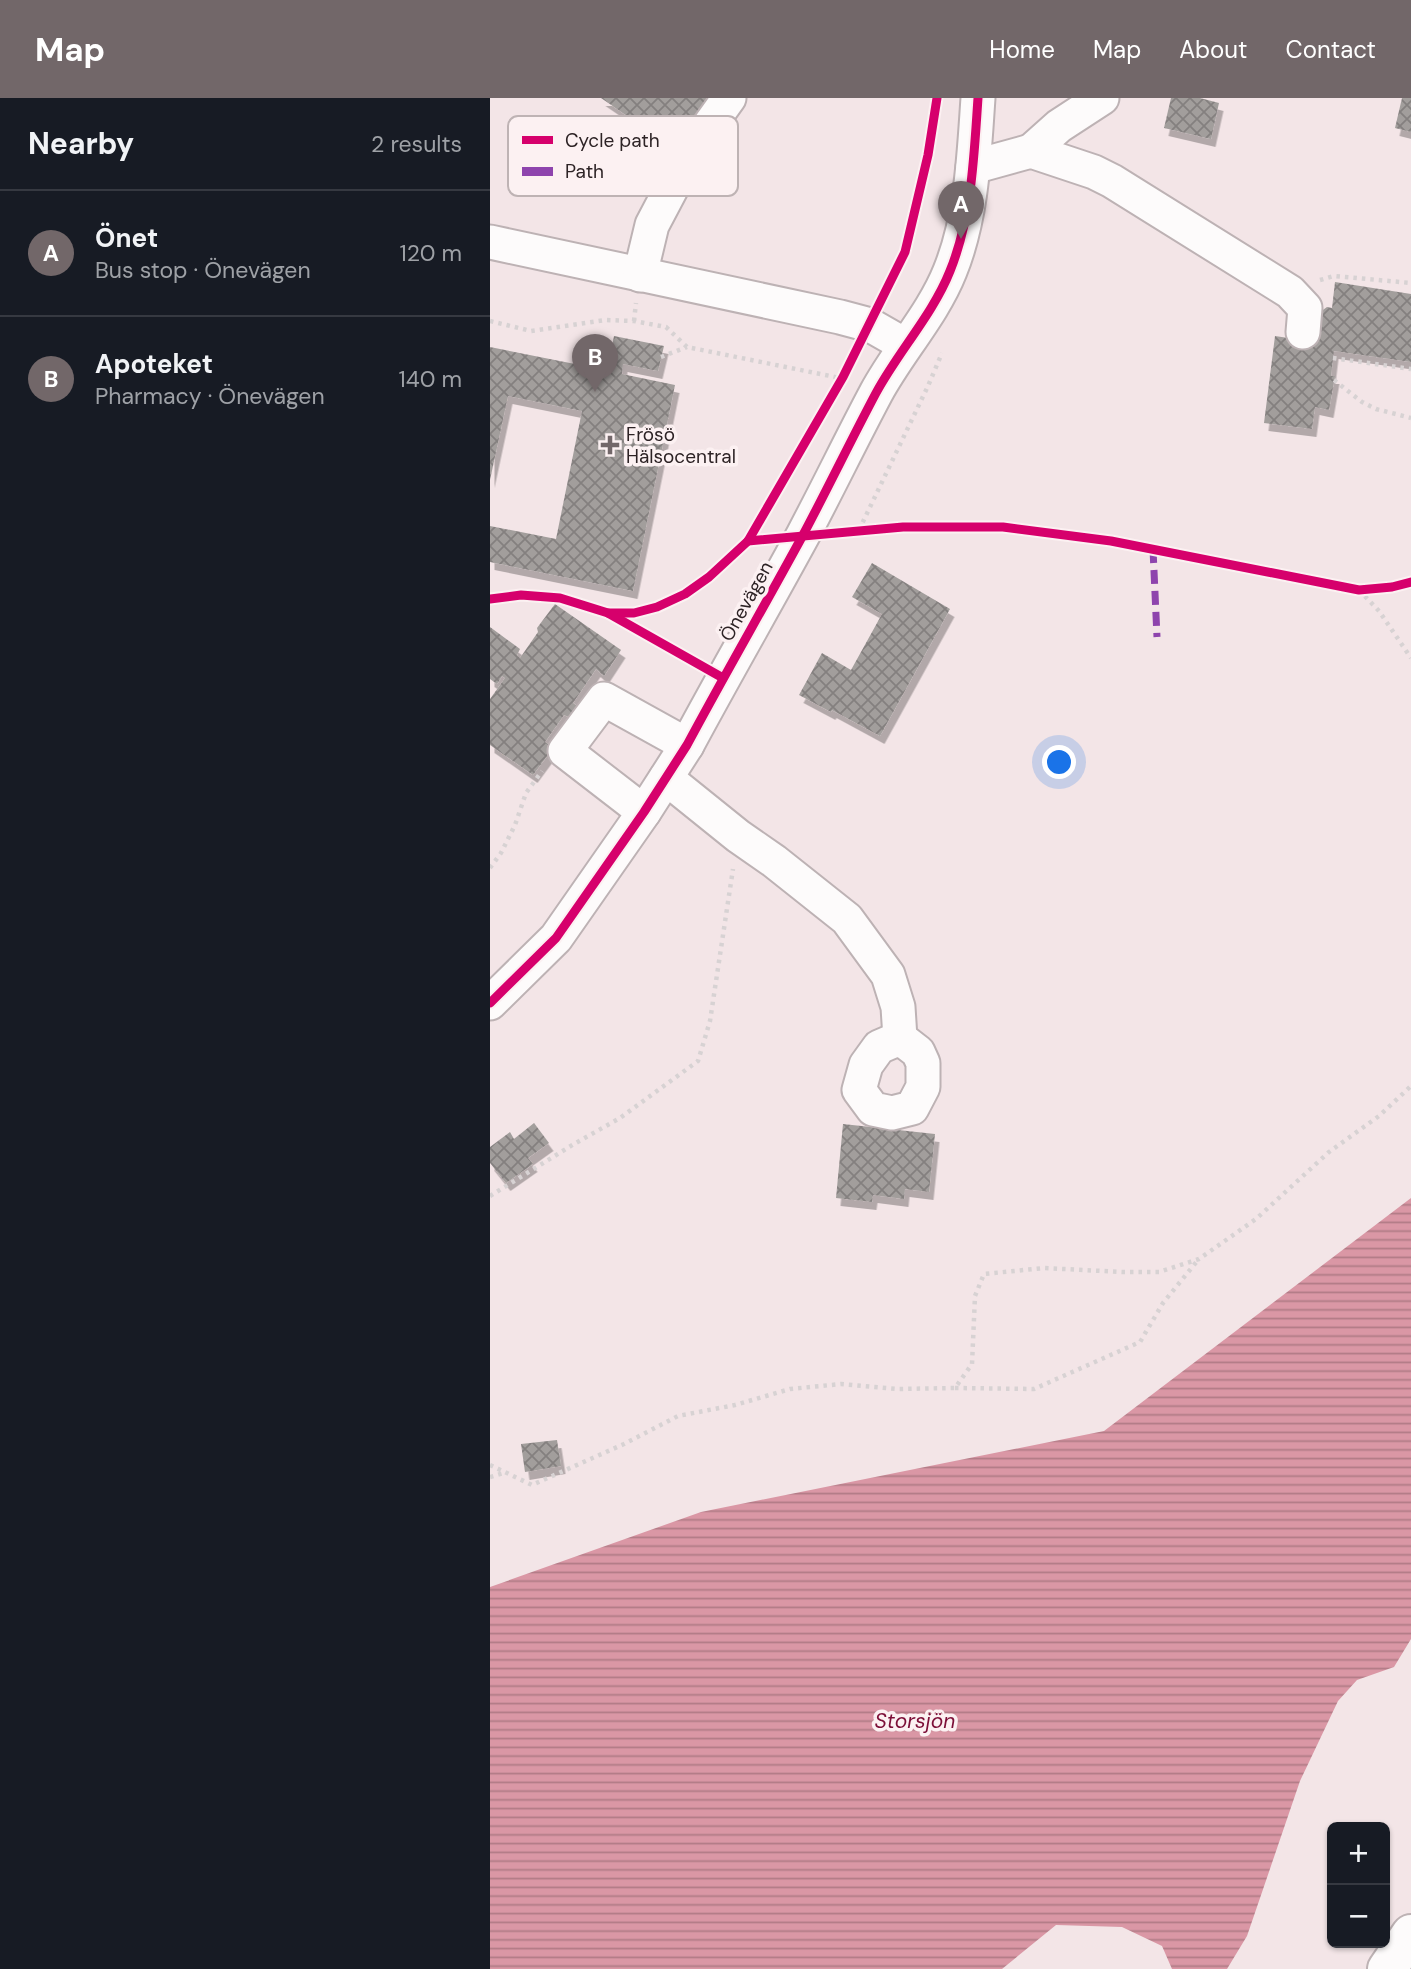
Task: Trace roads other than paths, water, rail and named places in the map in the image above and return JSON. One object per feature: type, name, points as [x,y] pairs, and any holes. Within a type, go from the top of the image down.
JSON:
[{"type":"main road","points":[[1387,1969],[1411,1934]]},
{"type":"street","points":[[716,116],[729,98]]},
{"type":"street","name":"Önevägen","points":[[490,1003],[556,938],[687,745],[803,535],[877,390],[950,272],[961,239],[973,167],[978,98]]},
{"type":"street","points":[[973,167],[1031,151],[1059,126],[1102,98]]},
{"type":"street","points":[[1031,151],[1094,172],[1112,181],[1290,292],[1305,308],[1303,332]]},
{"type":"street","points":[[640,275],[652,225],[667,196]]},
{"type":"street","points":[[490,242],[870,325],[905,345]]},
{"type":"street","points":[[644,812],[565,751],[604,699],[687,745]]},
{"type":"street","points":[[666,778],[847,919],[888,975],[898,1007],[900,1038]]},
{"type":"water","name":"Storsjön","points":[[1411,1198],[1411,1639],[1394,1667],[1357,1680],[1338,1701],[1300,1781],[1247,1936],[1227,1969],[1172,1969],[1162,1946],[1122,1927],[1056,1925],[1002,1969],[490,1969],[490,1587],[701,1512],[1104,1431]]},
{"type":"place","name":"Önet","points":[[961,239]]},
{"type":"place","name":"Apoteket","points":[[595,392]]},
{"type":"place","name":"Frösö Hälsocentral","points":[[610,445]]}]
